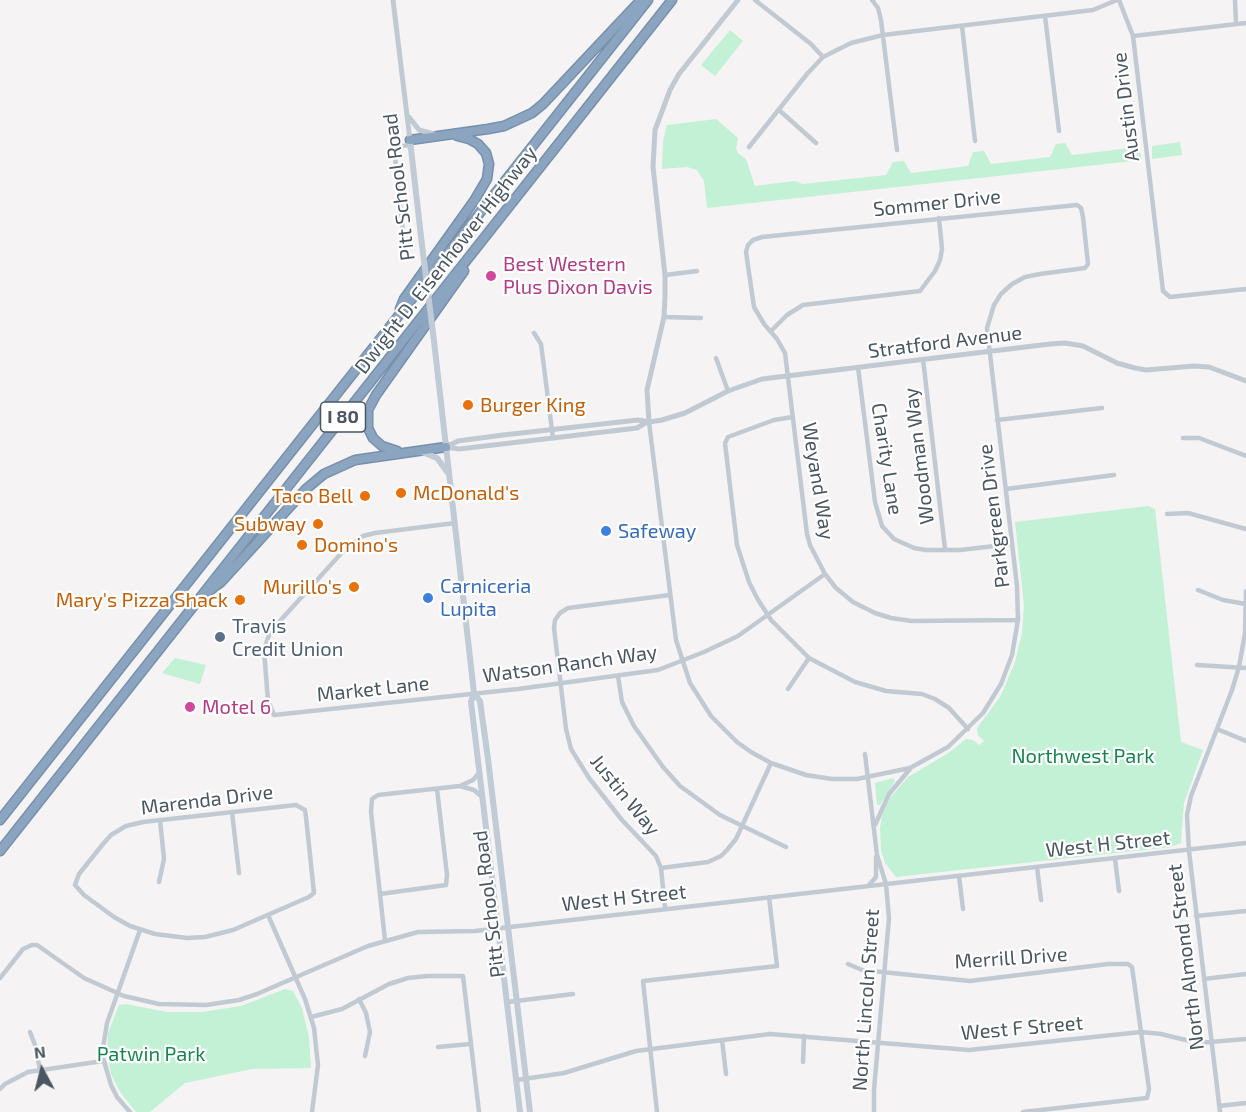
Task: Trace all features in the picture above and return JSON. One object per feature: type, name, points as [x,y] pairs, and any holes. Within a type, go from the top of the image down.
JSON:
[{"type":"highway","points":[[410,142],[504,126],[532,113],[641,0]]},
{"type":"highway","name":"Dwight D. Eisenhower Highway","points":[[0,820],[648,0]]},
{"type":"highway","name":"Dwight D. Eisenhower Highway","points":[[0,850],[672,0]]},
{"type":"highway","points":[[394,321],[404,299],[474,201],[487,179],[489,164],[486,153],[478,144],[462,136],[443,136]]},
{"type":"highway","points":[[405,451],[382,446],[373,438],[366,418],[370,404],[458,281],[486,235]]},
{"type":"highway","points":[[199,598],[221,582],[306,489],[324,474],[355,460],[405,451],[446,447]]},
{"type":"main road","name":"Pitt School Road","points":[[410,142],[474,693],[471,702],[520,1112]]},
{"type":"main road","points":[[405,451],[426,452],[437,458],[450,477]]},
{"type":"main road","name":"Pitt School Road","points":[[474,693],[480,701],[530,1112]]},
{"type":"street","name":"Pitt School Road","points":[[393,0],[410,142]]},
{"type":"street","points":[[738,0],[680,74],[663,105],[656,130],[653,167],[665,275],[663,317],[647,390],[676,640],[694,690],[711,716],[737,742],[771,763],[794,772],[820,778],[844,780],[868,778]]},
{"type":"street","points":[[754,0],[811,44],[823,57]]},
{"type":"street","points":[[872,0],[881,20],[897,150]]},
{"type":"street","points":[[749,147],[823,57],[851,43],[883,35],[1093,10],[1118,0]]},
{"type":"street","name":"Austin Drive","points":[[1118,0],[1133,36],[1163,291],[1170,297],[1246,289]]},
{"type":"street","points":[[1235,0],[1236,24]]},
{"type":"street","points":[[1045,16],[1059,131]]},
{"type":"street","points":[[1133,36],[1246,22]]},
{"type":"street","points":[[962,26],[975,141]]},
{"type":"street","points":[[778,110],[816,143]]},
{"type":"street","points":[[406,113],[419,130],[443,136]]},
{"type":"street","points":[[405,250],[395,157],[398,149],[410,142]]},
{"type":"street","name":"Sommer Drive","points":[[762,237],[1077,205],[1081,208],[1085,242]]},
{"type":"street","points":[[771,331],[787,315],[803,305],[920,291],[940,260],[942,249],[939,218]]},
{"type":"street","name":"Weyand Way","points":[[762,237],[753,240],[746,252],[754,306],[764,324],[782,346],[788,375],[807,534],[825,574],[836,588],[853,602],[891,618],[912,621],[1018,620]]},
{"type":"street","name":"Parkgreen Drive","points":[[868,778],[910,768],[948,747],[983,713],[1001,684],[1012,655],[1018,620],[1017,586],[987,328],[990,315],[1001,294],[1012,284],[1025,277],[1085,268],[1088,264],[1085,242]]},
{"type":"street","points":[[665,275],[697,271]]},
{"type":"street","points":[[663,317],[702,318]]},
{"type":"street","points":[[534,333],[541,344],[553,438]]},
{"type":"street","name":"Stratford Avenue","points":[[446,447],[459,449],[637,428],[649,422],[685,413],[728,391],[762,379],[1050,344],[1071,344],[1090,348],[1117,363],[1135,368],[1146,370],[1194,366],[1209,368],[1246,381]]},
{"type":"street","points":[[716,358],[728,391]]},
{"type":"street","name":"Woodman Way","points":[[923,359],[945,549]]},
{"type":"street","name":"Charity Lane","points":[[858,367],[875,502],[882,525],[894,539],[926,550],[1012,544]]},
{"type":"street","points":[[998,420],[1102,408]]},
{"type":"street","points":[[792,417],[774,420],[737,434],[728,438],[725,443],[737,545],[749,582],[768,615],[809,658],[855,682],[886,691],[922,694],[935,699],[949,708],[968,729]]},
{"type":"street","name":"Stratford Avenue","points":[[446,447],[458,441],[638,420],[649,422]]},
{"type":"street","points":[[1183,438],[1200,438],[1246,456]]},
{"type":"street","points":[[1006,489],[1114,475]]},
{"type":"street","points":[[1167,514],[1188,513],[1246,529]]},
{"type":"street","name":"Market Lane","points":[[455,524],[375,533],[363,536],[346,548],[270,632],[264,650],[268,701],[274,715],[474,693]]},
{"type":"street","name":"Watson Ranch Way","points":[[474,693],[618,676],[658,669],[682,661],[722,644],[768,615],[825,574]]},
{"type":"street","points":[[1198,590],[1223,600],[1246,604]]},
{"type":"street","name":"North Almond Street","points":[[1219,1109],[1188,851],[1187,819],[1191,796],[1239,667],[1245,633],[1246,591]]},
{"type":"street","name":"Justin Way","points":[[665,908],[661,868],[648,846],[622,820],[589,778],[571,749],[566,729],[554,628],[555,620],[568,608],[670,595]]},
{"type":"street","points":[[788,689],[809,658]]},
{"type":"street","points":[[1197,665],[1246,668]]},
{"type":"street","points":[[618,676],[626,712],[646,745],[680,786],[704,805],[741,827],[786,847]]},
{"type":"street","points":[[1217,729],[1246,741]]},
{"type":"street","name":"North Lincoln Street","points":[[865,754],[877,855],[886,884],[890,925],[878,1042],[874,1112]]},
{"type":"street","points":[[661,868],[708,862],[727,850],[741,827],[771,763]]},
{"type":"street","points":[[874,827],[889,794],[910,768]]},
{"type":"street","points":[[386,940],[371,812],[372,799],[378,795],[460,786],[473,780],[480,772]]},
{"type":"street","points":[[460,786],[474,790],[483,798]]},
{"type":"street","points":[[380,894],[446,885],[447,875],[437,789]]},
{"type":"street","name":"Marenda Drive","points":[[140,930],[114,917],[84,895],[75,885],[75,881],[111,836],[133,824],[296,805],[305,810],[314,893],[268,915]]},
{"type":"street","points":[[232,812],[239,873]]},
{"type":"street","points":[[159,882],[164,860],[160,820]]},
{"type":"street","name":"West H Street","points":[[0,978],[23,949],[32,945],[42,947],[84,978],[117,994],[159,1004],[206,1005],[239,1000],[386,940],[418,932],[475,931],[1246,843]]},
{"type":"street","points":[[869,886],[876,877],[877,855]]},
{"type":"street","points":[[1115,859],[1119,891]]},
{"type":"street","points":[[1037,867],[1041,900]]},
{"type":"street","points":[[959,876],[963,909]]},
{"type":"street","points":[[657,1112],[643,981],[777,966],[770,897]]},
{"type":"street","points":[[1196,916],[1246,911]]},
{"type":"street","points":[[130,1112],[114,1091],[103,1061],[103,1038],[140,930],[172,938],[205,937],[233,930],[268,915],[312,1017],[318,1065],[312,1112]]},
{"type":"street","name":"Merrill Drive","points":[[848,964],[862,970],[970,981],[1120,963],[1128,964],[1134,973],[1141,1032]]},
{"type":"street","points":[[1204,979],[1246,974]]},
{"type":"street","points":[[312,1017],[342,1009],[389,984],[408,978],[463,976],[479,1112]]},
{"type":"street","points":[[508,1002],[573,994]]},
{"type":"street","points":[[359,999],[369,1023],[369,1043],[365,1056]]},
{"type":"street","points":[[30,1032],[40,1070]]},
{"type":"street","points":[[1023,1112],[1147,1098],[1149,1094],[1141,1032]]},
{"type":"street","name":"West F Street","points":[[517,1080],[564,1073],[650,1048],[770,1034],[969,1050],[1141,1032],[1161,1034],[1191,1042],[1246,1039]]},
{"type":"street","points":[[803,1062],[804,1036]]},
{"type":"street","points":[[722,1040],[726,1074]]},
{"type":"street","points":[[438,1047],[470,1044]]},
{"type":"street","points":[[0,1089],[22,1075],[40,1070],[103,1061]]},
{"type":"street","points":[[1219,1109],[1246,1103]]},
{"type":"green space","points":[[730,30],[743,41],[715,76],[701,65]]},
{"type":"green space","points":[[716,119],[738,138],[736,149],[746,159],[755,186],[794,181],[803,184],[886,175],[893,162],[904,161],[911,173],[968,166],[973,152],[984,151],[991,164],[1050,157],[1056,144],[1065,143],[1072,155],[1139,147],[1142,160],[707,208],[704,181],[697,170],[687,167],[662,169],[663,141],[667,125]]},
{"type":"green space","points":[[1180,142],[1182,155],[1152,159],[1152,146]]},
{"type":"green space","name":"Northwest Park","points":[[1148,506],[1155,509],[1181,742],[1203,750],[1184,803],[1181,843],[1171,847],[896,877],[885,863],[881,850],[882,815],[889,799],[908,777],[947,754],[966,739],[973,740],[979,745],[984,741],[978,735],[977,728],[1000,697],[1015,662],[1022,633],[1024,605],[1015,522]]},
{"type":"green space","points":[[175,658],[206,665],[200,684],[162,673]]},
{"type":"green space","points":[[893,778],[895,781],[880,805],[877,805],[875,783]]},
{"type":"green space","name":"Patwin Park","points":[[285,989],[293,991],[302,1008],[309,1037],[311,1068],[252,1069],[185,1083],[150,1112],[136,1112],[120,1092],[111,1074],[107,1051],[108,1033],[119,1005],[126,1004],[167,1012],[202,1012],[241,1006]]},
{"type":"place","name":"Best Western Plus Dixon Davis","points":[[491,276]]},
{"type":"place","name":"Burger King","points":[[468,405]]},
{"type":"place","name":"McDonald's","points":[[401,493]]},
{"type":"place","name":"Taco Bell","points":[[365,496]]},
{"type":"place","name":"Subway","points":[[318,524]]},
{"type":"place","name":"Safeway","points":[[606,531]]},
{"type":"place","name":"Domino's","points":[[302,545]]},
{"type":"place","name":"Murillo's","points":[[354,587]]},
{"type":"place","name":"Carniceria Lupita","points":[[428,598]]},
{"type":"place","name":"Mary's Pizza Shack","points":[[240,600]]},
{"type":"place","name":"Travis Credit Union","points":[[220,637]]},
{"type":"place","name":"Motel 6","points":[[190,707]]}]
